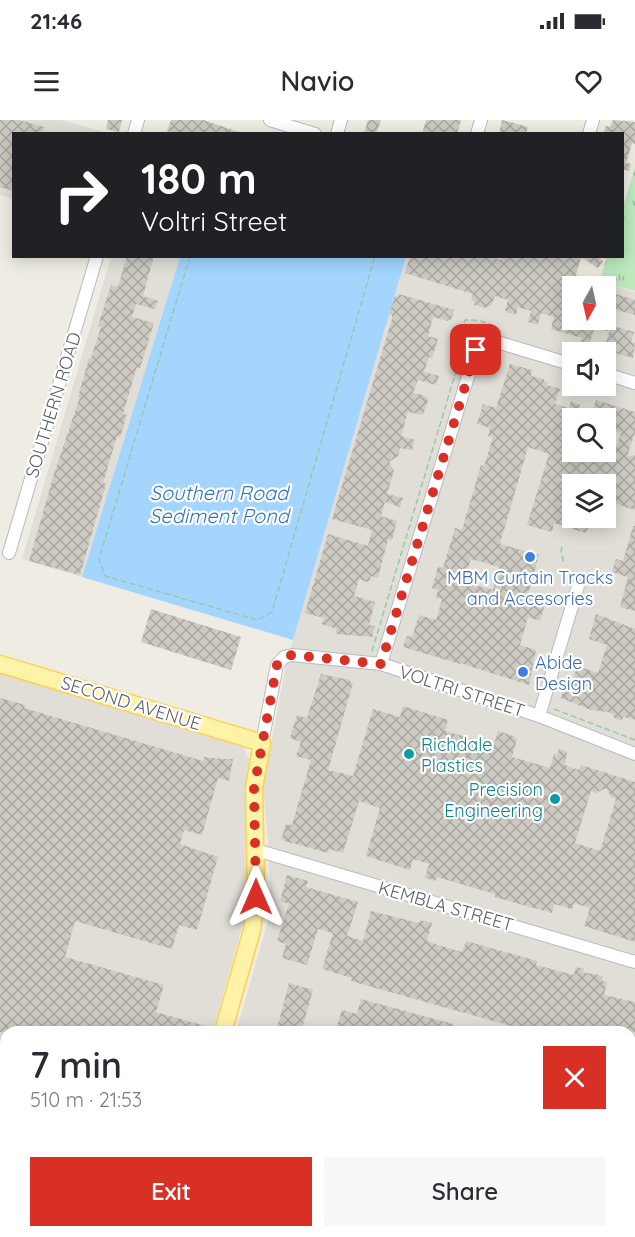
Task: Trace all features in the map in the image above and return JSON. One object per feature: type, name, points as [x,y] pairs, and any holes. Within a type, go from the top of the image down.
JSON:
[{"type":"main road","name":"SECOND AVENUE","points":[[0,664],[262,743]]},
{"type":"main road","points":[[225,1026],[252,930],[256,897],[254,788],[262,743]]},
{"type":"street","points":[[270,120],[309,132]]},
{"type":"street","name":"SOUTHERN ROAD","points":[[9,553],[96,258]]},
{"type":"street","points":[[381,664],[476,350],[484,340],[562,362]]},
{"type":"street","points":[[616,377],[635,383]]},
{"type":"street","points":[[538,716],[578,586]]},
{"type":"street","name":"VOLTRI STREET","points":[[262,743],[277,665],[284,657],[292,655],[381,664],[538,716],[635,754]]},
{"type":"street","name":"KEMBLA STREET","points":[[256,850],[635,962]]},
{"type":"path","points":[[189,258],[99,559],[105,576],[257,620],[272,612],[374,258]]},
{"type":"path","points":[[372,651],[460,358],[459,339],[465,320],[482,320],[490,323],[502,333]]},
{"type":"path","points":[[562,547],[564,564]]},
{"type":"path","points":[[553,708],[635,740]]},
{"type":"shaded area","points":[[0,120],[62,120],[104,132],[12,132],[12,199],[0,195]]},
{"type":"shaded area","points":[[111,258],[180,258],[82,577],[22,559]]},
{"type":"shaded area","points":[[406,258],[520,258],[581,276],[562,276],[562,330],[616,330],[616,286],[635,292],[635,1026],[238,1026],[271,911],[263,788],[286,664]]},
{"type":"shaded area","points":[[0,672],[242,745],[249,759],[245,790],[246,912],[215,1026],[0,1026]]},
{"type":"green space","points":[[635,167],[635,291],[616,286],[616,276],[601,276],[607,258],[624,258],[624,204]]},
{"type":"green space","points":[[635,209],[635,270],[618,265],[621,258],[624,258],[624,249]]},
{"type":"water","name":"Southern Road Sediment Pond","points":[[180,258],[406,258],[293,640],[82,577]]},
{"type":"building","points":[[0,120],[19,120],[44,127],[43,132],[12,132],[12,190],[0,187]]},
{"type":"building","points":[[108,120],[122,120],[119,132],[106,129]]},
{"type":"building","points":[[171,120],[203,120],[239,132],[170,132],[167,131]]},
{"type":"building","points":[[368,120],[381,120],[377,132],[365,132]]},
{"type":"building","points":[[426,120],[461,120],[458,132],[423,132]]},
{"type":"building","points":[[502,120],[528,127],[527,132],[499,132]]},
{"type":"building","points":[[613,120],[635,122],[635,144],[632,143],[626,163],[631,164],[629,171],[624,170],[624,132],[604,132],[606,126],[610,127]]},
{"type":"building","points":[[126,258],[153,258],[143,296],[158,301],[155,309],[136,304],[132,317],[154,323],[140,368],[137,367],[123,414],[127,415],[120,437],[117,436],[103,483],[106,484],[80,575],[29,561],[54,474],[80,397],[78,397],[89,358],[91,358],[101,327],[98,326],[111,285],[118,287]]},
{"type":"building","points":[[409,258],[495,258],[501,260],[502,258],[581,258],[576,276],[562,276],[562,330],[594,330],[590,342],[581,342],[582,338],[551,329],[554,317],[541,313],[538,325],[528,322],[531,311],[518,307],[516,314],[507,313],[505,310],[508,300],[495,296],[491,306],[486,308],[474,305],[474,301],[471,300],[473,294],[405,273]]},
{"type":"building","points":[[583,258],[599,258],[603,261],[598,268]]},
{"type":"building","points":[[399,294],[454,310],[451,320],[448,321],[433,317],[428,336],[438,339],[432,358],[429,357],[424,372],[439,376],[436,385],[418,380],[413,393],[426,396],[428,400],[423,415],[408,412],[401,436],[415,440],[412,450],[400,448],[398,456],[389,462],[394,471],[387,494],[403,498],[400,507],[385,502],[381,516],[397,521],[392,540],[388,539],[378,578],[371,576],[367,582],[359,579],[354,596],[375,602],[369,625],[375,626],[372,637],[335,634],[337,629],[322,624],[324,618],[305,613],[328,534],[368,546],[372,530],[332,519],[392,319],[392,315],[389,314],[395,296],[398,297]]},
{"type":"building","points":[[616,294],[635,300],[635,315],[616,310]]},
{"type":"building","points":[[616,327],[634,332],[631,342],[635,343],[633,358],[616,353],[616,342],[606,342],[610,330],[616,330]]},
{"type":"building","points":[[510,364],[532,370],[531,376],[544,379],[548,382],[547,385],[560,389],[555,404],[569,408],[562,408],[562,462],[616,462],[616,448],[621,433],[616,432],[616,408],[593,408],[596,400],[635,412],[635,432],[627,457],[635,455],[635,510],[616,504],[616,474],[562,474],[562,526],[554,523],[552,532],[527,525],[549,454],[528,447],[500,544],[539,555],[528,594],[543,598],[545,604],[540,621],[528,617],[520,645],[536,650],[529,685],[403,647],[407,636],[412,637],[419,615],[436,620],[442,599],[436,598],[438,590],[432,588],[438,567],[443,568],[455,528],[462,530],[481,465],[484,466],[493,437],[488,436],[490,428],[477,424],[483,404],[496,408]],"holes":[[[471,559],[499,567],[493,590],[463,582]]]},
{"type":"building","points":[[571,401],[580,405],[579,408],[569,408]]},
{"type":"building","points":[[633,526],[635,526],[635,611],[620,607],[628,577],[612,572],[616,559],[623,561]]},
{"type":"building","points":[[570,528],[588,528],[586,533]]},
{"type":"building","points":[[151,609],[241,637],[231,670],[141,642]]},
{"type":"building","points":[[596,614],[635,629],[635,720],[624,717],[621,721],[608,712],[591,710],[561,698],[564,687],[571,689],[577,666],[598,673],[607,645],[589,639]]},
{"type":"building","points":[[321,674],[350,680],[353,683],[328,770],[353,776],[373,709],[400,717],[403,706],[448,720],[445,731],[494,745],[498,731],[511,735],[517,739],[512,757],[550,768],[554,754],[557,755],[559,749],[567,752],[565,765],[579,770],[581,765],[635,782],[635,942],[584,926],[590,908],[574,903],[572,909],[554,904],[552,913],[437,877],[435,881],[425,878],[429,864],[413,859],[410,870],[366,856],[380,808],[359,801],[343,853],[329,849],[328,853],[281,840],[286,824],[292,825],[311,760],[296,756],[301,742],[290,738],[297,715],[307,718]],"holes":[[[606,788],[611,797],[616,799],[600,851],[575,843],[591,791],[596,793]]]},
{"type":"building","points":[[0,698],[25,705],[24,708],[203,761],[204,757],[233,759],[229,781],[218,778],[202,835],[184,830],[180,844],[218,857],[197,930],[179,925],[172,949],[75,921],[65,957],[164,985],[156,1012],[205,1026],[0,1026]]},
{"type":"building","points":[[287,875],[308,881],[306,887],[358,902],[347,936],[363,941],[371,911],[419,923],[420,920],[432,923],[427,941],[462,952],[466,941],[537,961],[536,965],[574,975],[576,967],[584,969],[583,972],[603,976],[602,981],[607,982],[604,995],[635,1002],[635,1026],[511,1026],[351,981],[352,978],[322,969],[333,933],[318,929],[307,965],[282,958],[286,944],[277,941],[289,904],[280,901]]},
{"type":"building","points":[[289,983],[313,990],[303,1026],[278,1026]]},
{"type":"building","points":[[361,999],[453,1024],[452,1026],[337,1026],[342,1010],[357,1014]]},
{"type":"place","name":"MBM Curtain Tracks and Accesories","points":[[530,557]]},
{"type":"place","name":"Abide Design","points":[[523,672]]},
{"type":"place","name":"Richdale Plastics","points":[[409,754]]},
{"type":"place","name":"Precision Engineering","points":[[555,799]]},
{"type":"route","points":[[256,897],[254,788],[277,665],[284,657],[292,655],[381,664],[476,350]]}]
